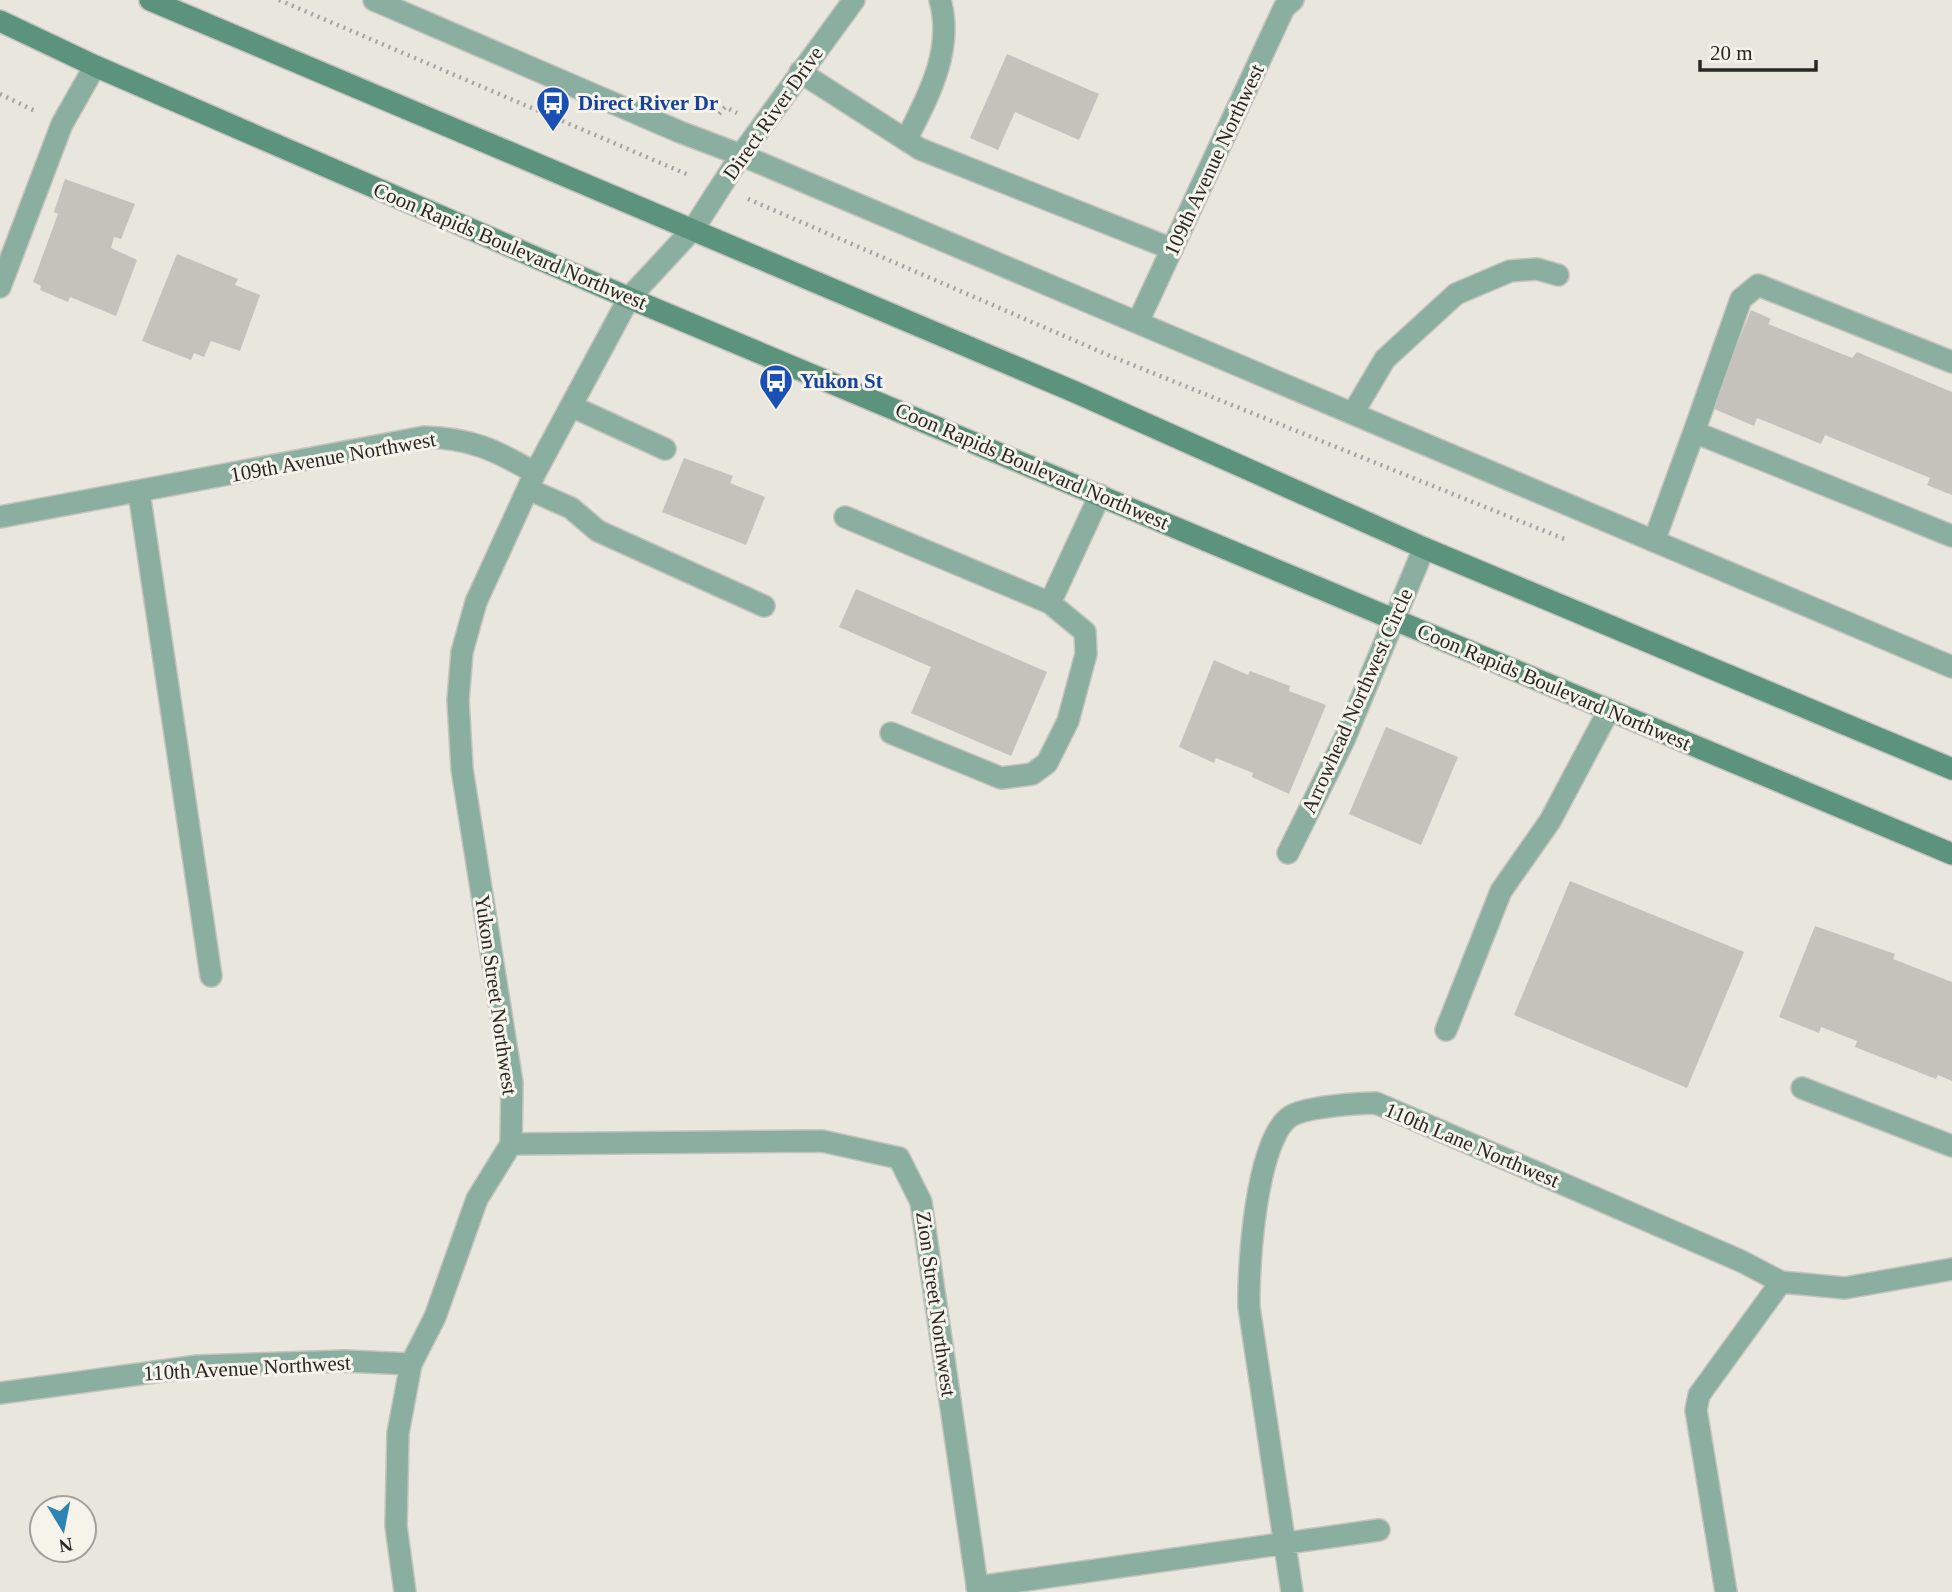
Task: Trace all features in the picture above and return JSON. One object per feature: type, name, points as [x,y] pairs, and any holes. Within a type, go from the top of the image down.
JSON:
[{"type":"main road","points":[[150,0],[277,56],[694,228],[1075,392],[1424,548],[1952,769]]},
{"type":"main road","name":"Coon Rapids Boulevard Northwest","points":[[0,21],[95,66],[629,298],[1952,854]]},
{"type":"street","points":[[374,0],[406,6],[680,132],[741,155],[1952,667]]},
{"type":"street","name":"Direct River Drive","points":[[694,228],[741,155],[854,0]]},
{"type":"street","points":[[906,140],[938,77],[945,16],[940,0]]},
{"type":"street","name":"109th Avenue Northwest","points":[[1138,322],[1284,8],[1293,0]]},
{"type":"street","points":[[0,287],[62,124],[95,66]]},
{"type":"street","points":[[800,72],[920,149],[1172,249]]},
{"type":"street","points":[[532,481],[629,298],[694,228]]},
{"type":"street","points":[[1353,413],[1385,359],[1456,294],[1510,271],[1537,269],[1558,275]]},
{"type":"street","points":[[1654,541],[1741,299],[1758,285],[1952,362]]},
{"type":"street","points":[[572,406],[665,449]]},
{"type":"street","points":[[1694,432],[1952,537]]},
{"type":"street","name":"109th Avenue Northwest","points":[[0,517],[424,437],[455,438],[496,450],[598,531],[764,606]]},
{"type":"street","name":"Yukon Street Northwest","points":[[511,1144],[512,1083],[462,769],[458,700],[462,652],[476,602],[532,481]]},
{"type":"street","points":[[139,492],[211,976]]},
{"type":"street","points":[[1050,603],[1100,495]]},
{"type":"street","points":[[845,517],[1050,603],[1085,632],[1086,654],[1068,721],[1047,762],[1032,774],[1002,778],[891,733]]},
{"type":"street","name":"Arrowhead Northwest Circle","points":[[1288,853],[1344,740],[1424,548]]},
{"type":"street","points":[[1446,1030],[1501,891],[1550,821],[1609,710]]},
{"type":"street","points":[[1802,1088],[1952,1146]]},
{"type":"street","name":"110th Lane Northwest","points":[[1292,1592],[1249,1307],[1248,1270],[1266,1153],[1277,1128],[1292,1114],[1376,1103],[1741,1261],[1781,1282],[1845,1288],[1952,1269]]},
{"type":"street","name":"Zion Street Northwest","points":[[511,1144],[822,1141],[899,1158],[921,1202],[977,1589]]},
{"type":"street","points":[[404,1592],[396,1526],[398,1433],[411,1364],[435,1317],[477,1199],[511,1144]]},
{"type":"street","points":[[1726,1592],[1696,1410],[1699,1395],[1781,1282]]},
{"type":"street","name":"110th Avenue Northwest","points":[[0,1393],[198,1366],[345,1361],[411,1364]]},
{"type":"street","points":[[977,1589],[1379,1530]]},
{"type":"path","points":[[279,0],[675,169]]},
{"type":"path","points":[[0,94],[62,124]]},
{"type":"path","points":[[766,207],[1108,355],[1577,545]]},
{"type":"building","points":[[1007,54],[1099,94],[1079,140],[1015,112],[998,150],[970,138]]},
{"type":"building","points":[[65,179],[135,204],[121,239],[114,237],[111,248],[137,260],[116,316],[70,297],[68,302],[40,290],[41,286],[33,282],[58,214],[54,212]]},
{"type":"building","points":[[177,254],[238,279],[235,285],[260,295],[240,351],[211,341],[204,357],[194,353],[191,360],[142,341]]},
{"type":"building","points":[[1751,310],[1771,319],[1768,324],[1852,358],[1857,352],[1952,392],[1952,495],[1927,485],[1930,478],[1825,435],[1821,444],[1757,418],[1754,426],[1712,408]]},
{"type":"building","points":[[684,458],[733,476],[730,483],[765,497],[746,545],[662,512]]},
{"type":"building","points":[[856,589],[1047,672],[1011,756],[911,713],[931,667],[839,627]]},
{"type":"building","points":[[1214,660],[1248,675],[1250,671],[1290,686],[1289,691],[1326,705],[1289,794],[1252,777],[1253,773],[1216,758],[1214,763],[1179,747]]},
{"type":"building","points":[[1386,727],[1458,757],[1421,845],[1349,814]]},
{"type":"building","points":[[1570,881],[1744,952],[1687,1088],[1514,1015]]},
{"type":"building","points":[[1815,926],[1895,954],[1893,959],[1952,982],[1952,1081],[1938,1075],[1936,1079],[1855,1047],[1857,1041],[1821,1027],[1819,1033],[1779,1017]]},
{"type":"place","name":"Direct River Dr","points":[[553,133]]},
{"type":"place","name":"Yukon St","points":[[776,411]]}]
